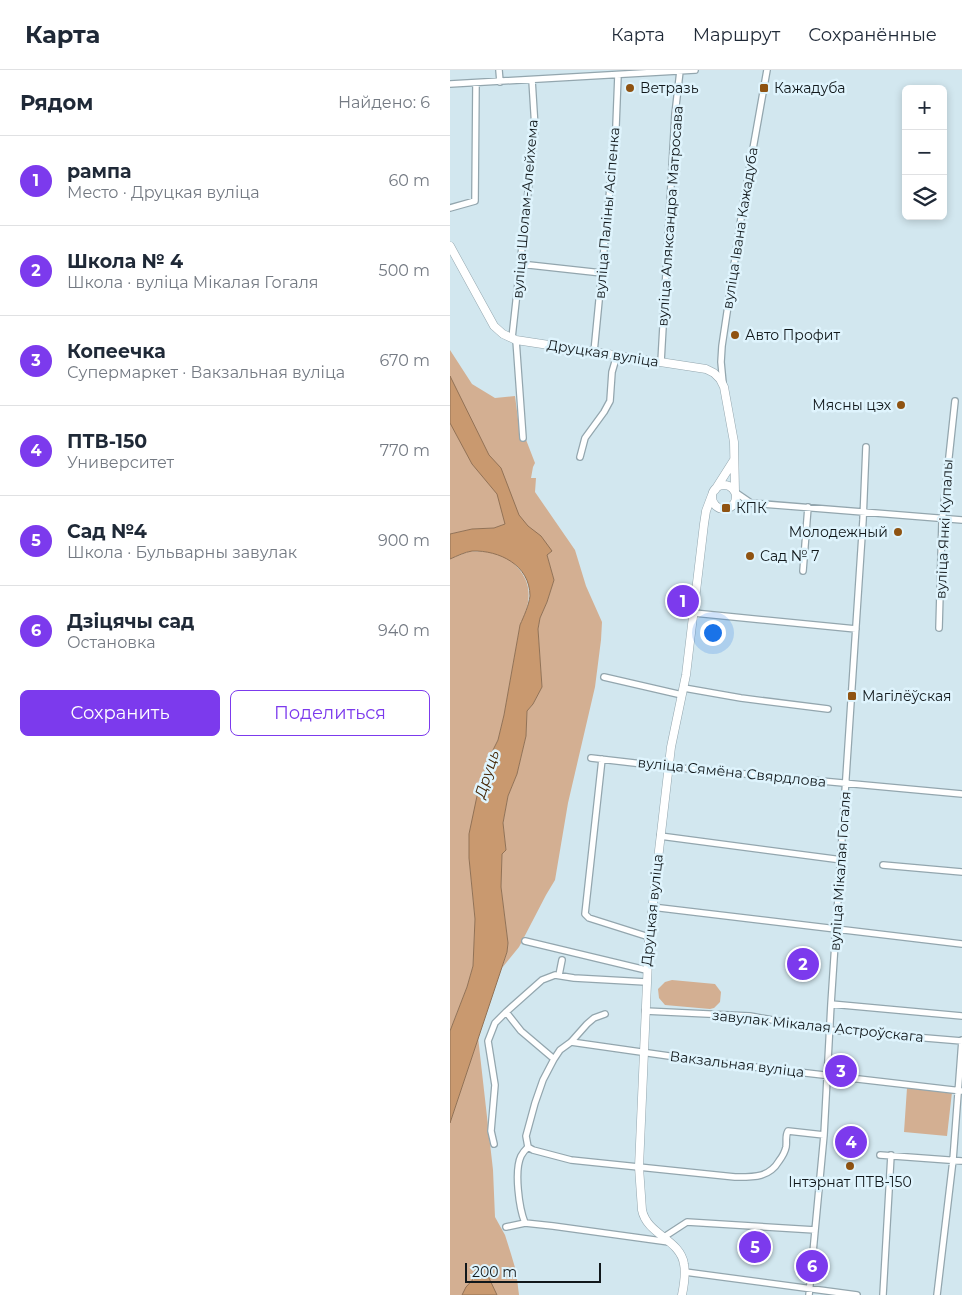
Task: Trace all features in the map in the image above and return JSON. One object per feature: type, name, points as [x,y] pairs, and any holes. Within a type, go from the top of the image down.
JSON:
[{"type":"main road","name":"Друцкая вуліца","points":[[450,246],[494,326],[503,334],[514,339],[706,369],[720,378],[724,387]]},
{"type":"main road","points":[[706,511],[730,506],[736,500],[734,442],[724,387]]},
{"type":"main road","name":"Друцкая вуліца","points":[[682,1295],[685,1272],[680,1252],[671,1242],[655,1231],[643,1215],[639,1167],[646,970],[669,767],[683,691],[706,511],[713,493],[734,460]]},
{"type":"main road","points":[[721,508],[714,505],[713,493],[724,486],[735,492]]},
{"type":"street","points":[[499,70],[500,82]]},
{"type":"street","points":[[450,84],[532,80],[584,73],[618,75],[695,70]]},
{"type":"street","name":"вуліца Івана Кажадуба","points":[[724,387],[721,362],[722,346],[743,205],[767,70]]},
{"type":"street","name":"вуліца Аляксандра Матросава","points":[[661,362],[675,114],[680,71]]},
{"type":"street","name":"вуліца Паліны Асіпенка","points":[[594,352],[616,126],[618,75]]},
{"type":"street","name":"вуліца Шолам-Алейхема","points":[[523,438],[514,339],[535,128],[532,80]]},
{"type":"street","points":[[450,208],[476,201],[476,83]]},
{"type":"street","points":[[520,264],[602,273]]},
{"type":"street","points":[[580,457],[585,438],[610,401],[612,372],[617,355]]},
{"type":"street","name":"вуліца Янкі Купалы","points":[[939,628],[942,519],[955,401]]},
{"type":"street","name":"вуліца Мікалая Гогаля","points":[[809,1295],[824,1135],[864,512],[866,447]]},
{"type":"street","points":[[735,492],[751,503]]},
{"type":"street","points":[[730,506],[751,503],[962,520]]},
{"type":"street","points":[[803,571],[808,507]]},
{"type":"street","points":[[694,613],[856,629]]},
{"type":"street","points":[[604,677],[683,691],[828,709]]},
{"type":"street","name":"вуліца Сямёна Свярдлова","points":[[591,758],[962,794]]},
{"type":"street","points":[[602,759],[585,911],[589,918],[649,937]]},
{"type":"street","points":[[660,836],[842,860]]},
{"type":"street","points":[[883,865],[962,872]]},
{"type":"street","points":[[652,906],[962,944]]},
{"type":"street","points":[[525,941],[646,970]]},
{"type":"street","points":[[558,975],[562,960]]},
{"type":"street","points":[[494,1144],[491,1131],[495,1085],[488,1041],[494,1024],[548,976],[558,975],[574,978],[646,982]]},
{"type":"street","points":[[831,1004],[962,1016]]},
{"type":"street","name":"завулак Мікалая Астроўскага","points":[[644,1011],[750,1016],[830,1030],[962,1040]]},
{"type":"street","points":[[506,1012],[521,1031],[554,1059]]},
{"type":"street","points":[[605,1014],[594,1018],[572,1042],[560,1050],[554,1059],[543,1080],[526,1136],[528,1147],[533,1150],[571,1160],[735,1177],[759,1176],[768,1173],[775,1167],[786,1147],[786,1134],[788,1131],[824,1135]]},
{"type":"street","points":[[936,1295],[953,1160],[960,1091],[962,1040]]},
{"type":"street","name":"Вакзальная вуліца","points":[[572,1042],[643,1053],[960,1091]]},
{"type":"street","points":[[525,1224],[519,1198],[519,1161],[528,1147]]},
{"type":"street","points":[[880,1155],[962,1161]]},
{"type":"street","points":[[882,1295],[891,1156]]},
{"type":"street","points":[[664,1237],[686,1222],[816,1230]]},
{"type":"street","points":[[506,1227],[525,1224],[585,1229],[671,1242]]},
{"type":"street","points":[[644,1238],[655,1231]]},
{"type":"street","points":[[685,1272],[857,1295]]},
{"type":"shaded area","points":[[450,350],[472,384],[495,398],[515,396],[518,419],[535,463],[531,478],[536,478],[535,492],[575,550],[586,586],[602,622],[595,687],[568,803],[555,880],[519,947],[502,968],[508,943],[501,887],[502,854],[506,850],[503,824],[508,796],[517,774],[526,736],[527,711],[542,687],[538,629],[540,618],[554,580],[547,555],[552,551],[505,524],[494,528],[472,529],[450,534]]},
{"type":"shaded area","points":[[470,551],[501,555],[515,564],[526,581],[529,595],[520,625],[498,740],[491,754],[469,834],[469,858],[475,919],[473,966],[450,1031],[450,559]]},
{"type":"shaded area","points":[[672,980],[715,984],[721,992],[720,1002],[710,1009],[665,1005],[659,998],[658,989],[665,982]]},
{"type":"shaded area","points":[[478,1037],[493,1170],[495,1217],[505,1235],[511,1254],[516,1271],[519,1295],[450,1295],[450,1123]]},
{"type":"shaded area","points":[[907,1088],[952,1092],[947,1136],[904,1132]]},
{"type":"water","name":"Друць","points":[[450,376],[489,455],[501,468],[519,515],[528,526],[541,536],[552,551],[547,555],[554,580],[540,618],[538,629],[542,687],[527,711],[526,736],[517,774],[508,796],[503,823],[506,850],[502,854],[501,887],[508,943],[507,952],[450,1123],[450,1031],[473,966],[475,919],[469,858],[469,834],[477,796],[491,754],[498,740],[520,625],[530,596],[529,585],[525,576],[519,568],[502,557],[482,551],[472,551],[450,559],[450,534],[472,529],[494,528],[505,524],[497,494],[472,464],[450,423]]},
{"type":"water","points":[[479,1273],[488,1276],[497,1295],[462,1295],[466,1287]]},
{"type":"place","name":"Ветразь","points":[[630,88]]},
{"type":"place","name":"Кажадуба","points":[[764,88]]},
{"type":"place","name":"Авто Профит","points":[[735,335]]},
{"type":"place","name":"Мясны цэх","points":[[901,405]]},
{"type":"place","name":"КПК","points":[[726,508]]},
{"type":"place","name":"Молодежный","points":[[898,532]]},
{"type":"place","name":"Сад № 7","points":[[750,556]]},
{"type":"place","name":"рампа","points":[[683,601]]},
{"type":"place","name":"Магілёўская","points":[[852,696]]},
{"type":"place","name":"Школа № 4","points":[[803,964]]},
{"type":"place","name":"Копеечка","points":[[841,1071]]},
{"type":"place","name":"ПТВ-150","points":[[851,1142]]},
{"type":"place","name":"Інтэрнат ПТВ-150","points":[[850,1166]]},
{"type":"place","name":"Сад №4","points":[[755,1247]]},
{"type":"place","name":"Дзіцячы сад","points":[[812,1266]]}]
